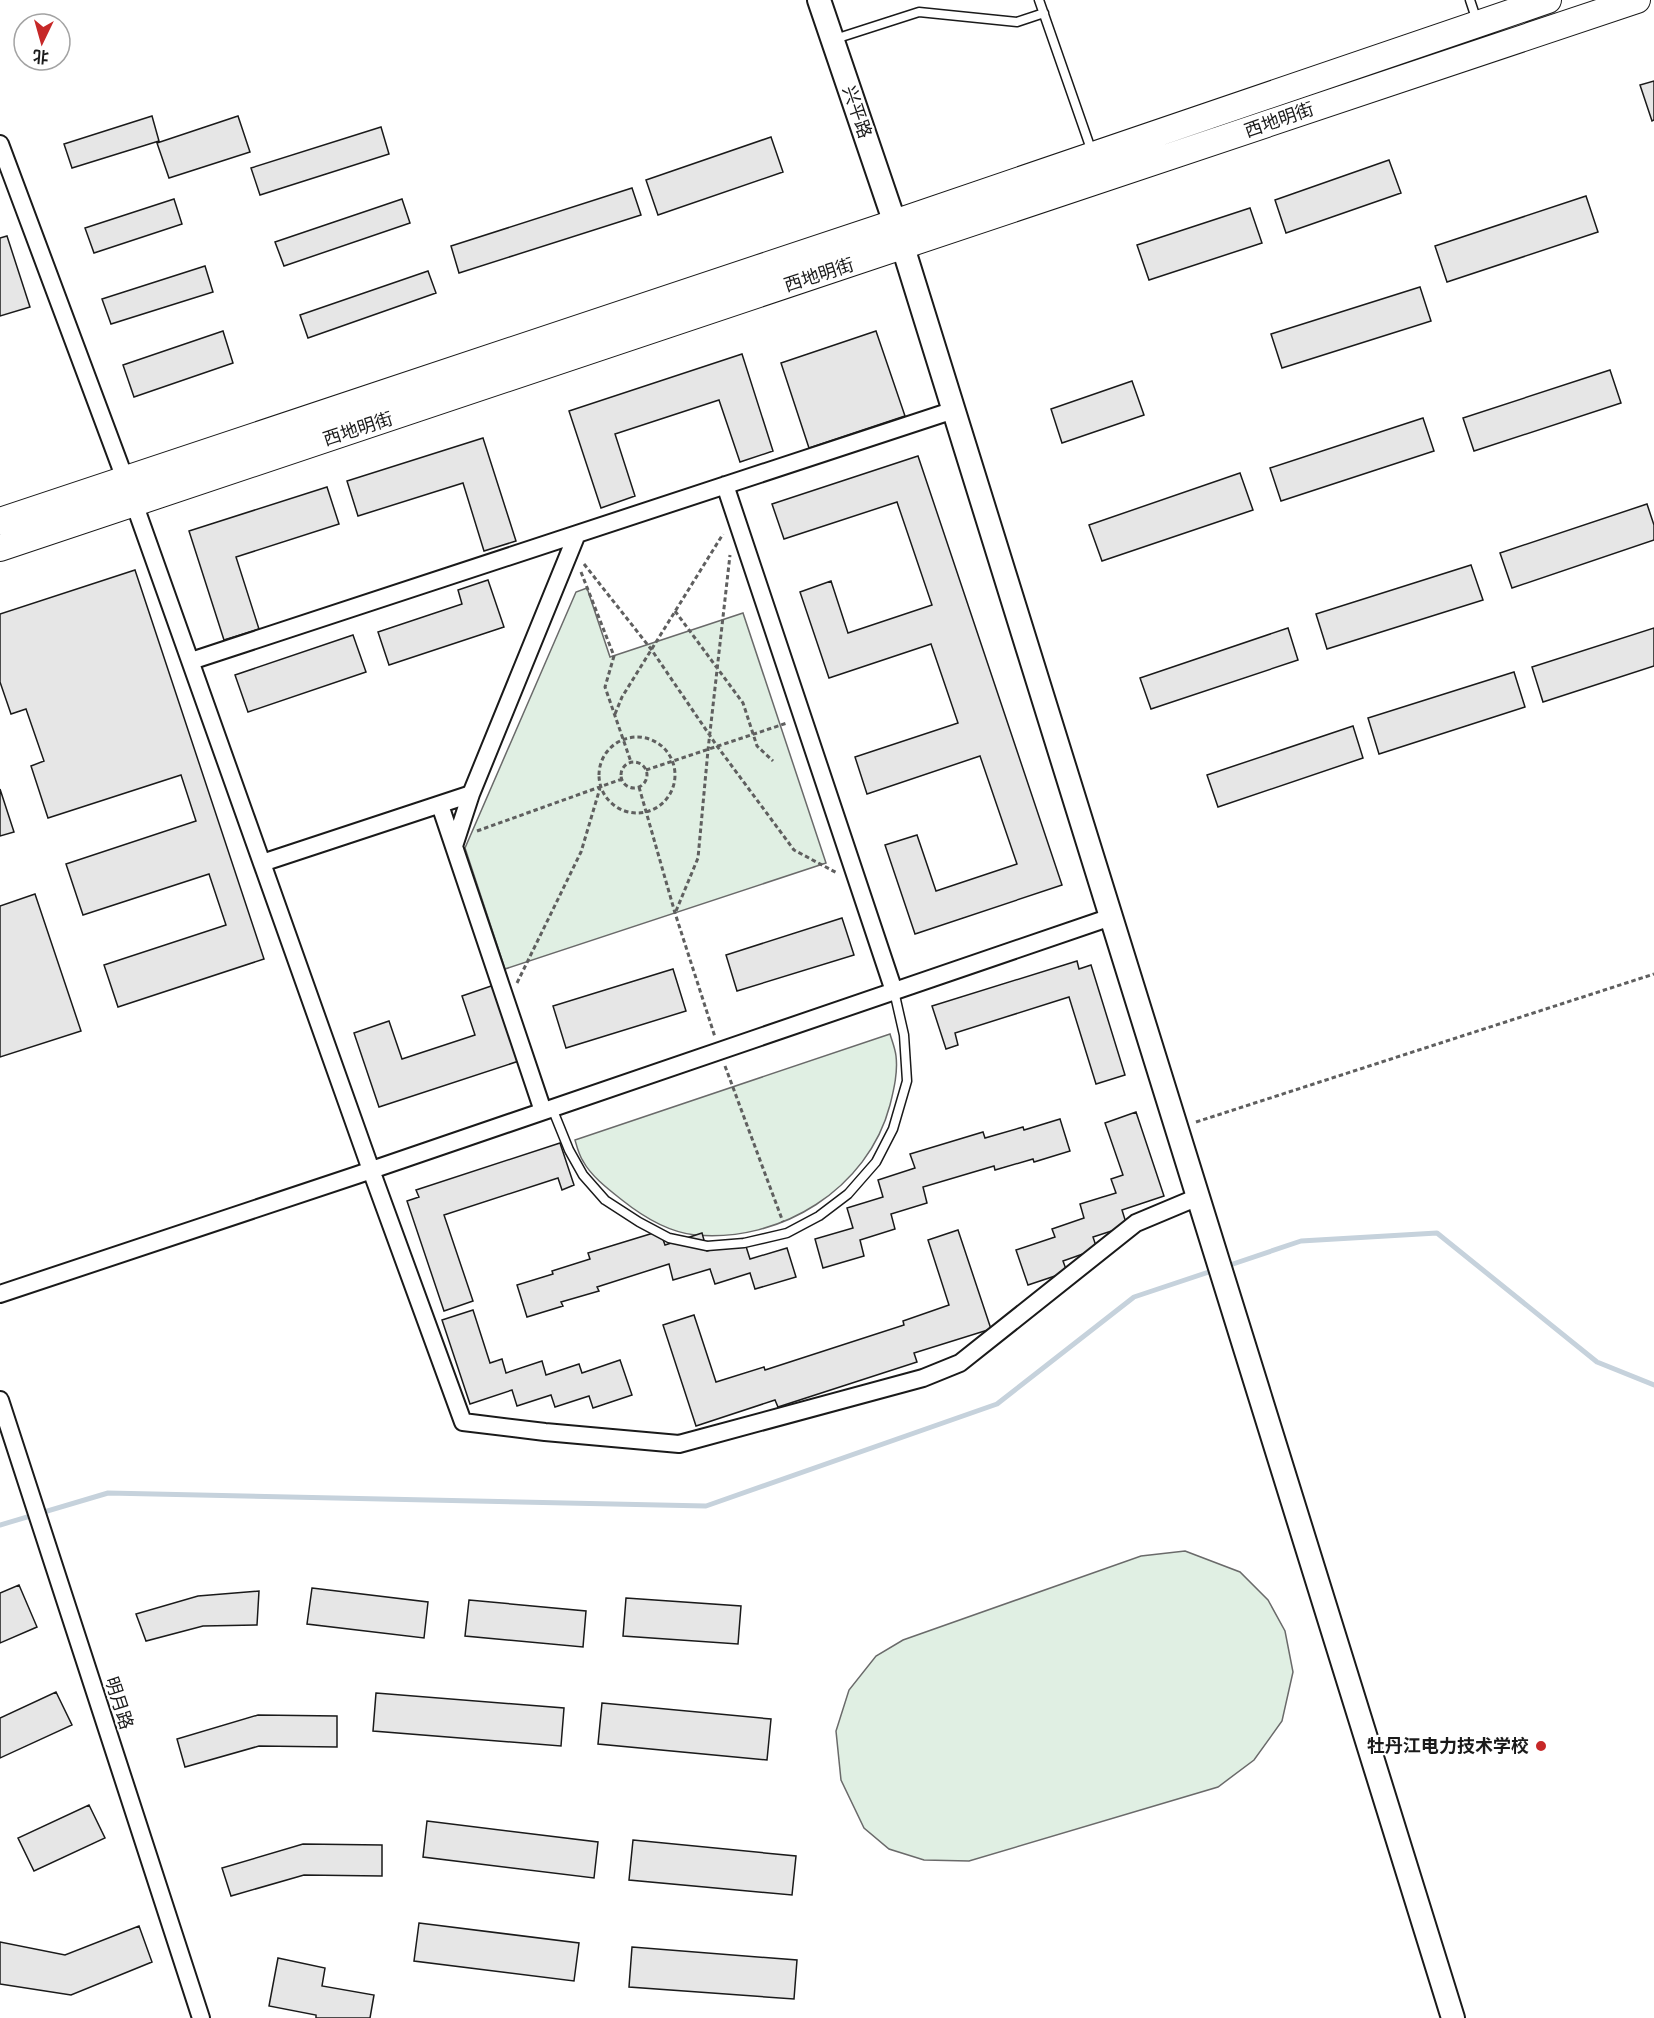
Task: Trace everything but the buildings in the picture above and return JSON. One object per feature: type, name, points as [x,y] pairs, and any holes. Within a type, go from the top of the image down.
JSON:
[{"type":"main road","name":"西地明街","points":[[0,522],[894,223],[1548,0]]},
{"type":"main road","name":"西地明街","points":[[0,548],[1636,0]]},
{"type":"street","name":"兴平路","points":[[819,0],[903,247],[1453,2018]]},
{"type":"street","points":[[0,144],[134,503],[463,1422],[679,1444],[922,1378],[960,1364],[1136,1223],[1198,1197]]},
{"type":"street","points":[[190,662],[574,541],[725,485],[954,410]]},
{"type":"street","points":[[725,485],[894,991]]},
{"type":"street","points":[[456,842],[471,794],[574,541]]},
{"type":"street","points":[[262,863],[471,794]]},
{"type":"street","points":[[440,805],[456,842],[507,1003],[548,1110]]},
{"type":"street","points":[[0,1294],[548,1110],[1111,917]]},
{"type":"street","name":"明月路","points":[[0,1400],[201,2018]]},
{"type":"lane","points":[[1039,0],[1094,155]]},
{"type":"lane","points":[[1470,0],[1478,24]]},
{"type":"lane","points":[[833,40],[919,12],[1017,22],[1044,13]]},
{"type":"lane","points":[[548,1110],[583,1175],[605,1200],[669,1238],[707,1246],[744,1242],[787,1233],[819,1216],[848,1194],[876,1162],[893,1129],[907,1081],[904,1035],[894,991]]},
{"type":"path","points":[[615,714],[622,697],[735,515]]},
{"type":"path","points":[[574,541],[709,735],[794,850],[859,885]]},
{"type":"path","points":[[574,541],[614,656],[606,687],[631,762]]},
{"type":"path","points":[[675,913],[698,858],[709,735],[731,549]]},
{"type":"path","points":[[675,611],[742,703],[757,746],[773,761]]},
{"type":"path","points":[[646,770],[803,718]]},
{"type":"path","points":[[642,738],[655,742],[665,750],[672,761],[675,772],[670,795],[662,804],[646,812],[628,813],[617,808],[608,800],[601,786],[598,776],[600,763],[616,743],[624,740],[642,738]]},
{"type":"path","points":[[631,762],[639,763],[646,770],[646,781],[639,787],[627,786],[622,779],[622,771],[631,762]]},
{"type":"path","points":[[456,842],[622,779]]},
{"type":"path","points":[[507,1003],[581,852],[601,786]]},
{"type":"path","points":[[639,787],[675,913],[719,1051],[787,1233]]},
{"type":"path","points":[[1177,1129],[1654,975]]},
{"type":"green space","points":[[587,588],[610,657],[743,613],[826,863],[505,969],[465,848],[576,592]]},
{"type":"green space","points":[[890,1034],[896,1056],[896,1074],[890,1105],[879,1135],[862,1162],[841,1185],[816,1204],[788,1220],[758,1230],[727,1235],[695,1235],[675,1231],[647,1217],[611,1191],[590,1172],[579,1154],[575,1140]]},
{"type":"green space","points":[[1185,1551],[1240,1572],[1268,1600],[1285,1631],[1293,1672],[1282,1721],[1254,1760],[1218,1787],[969,1861],[924,1860],[889,1849],[864,1828],[841,1780],[836,1731],[849,1690],[876,1656],[903,1640],[1141,1556]]},
{"type":"waterway","points":[[1224,1267],[1301,1241],[1437,1233],[1597,1362],[1654,1385]]},
{"type":"waterway","points":[[0,1525],[108,1493],[706,1506],[997,1404],[1134,1297],[1215,1270]]},
{"type":"place","name":"牡丹江电力技术学校","points":[[1541,1746]]}]
